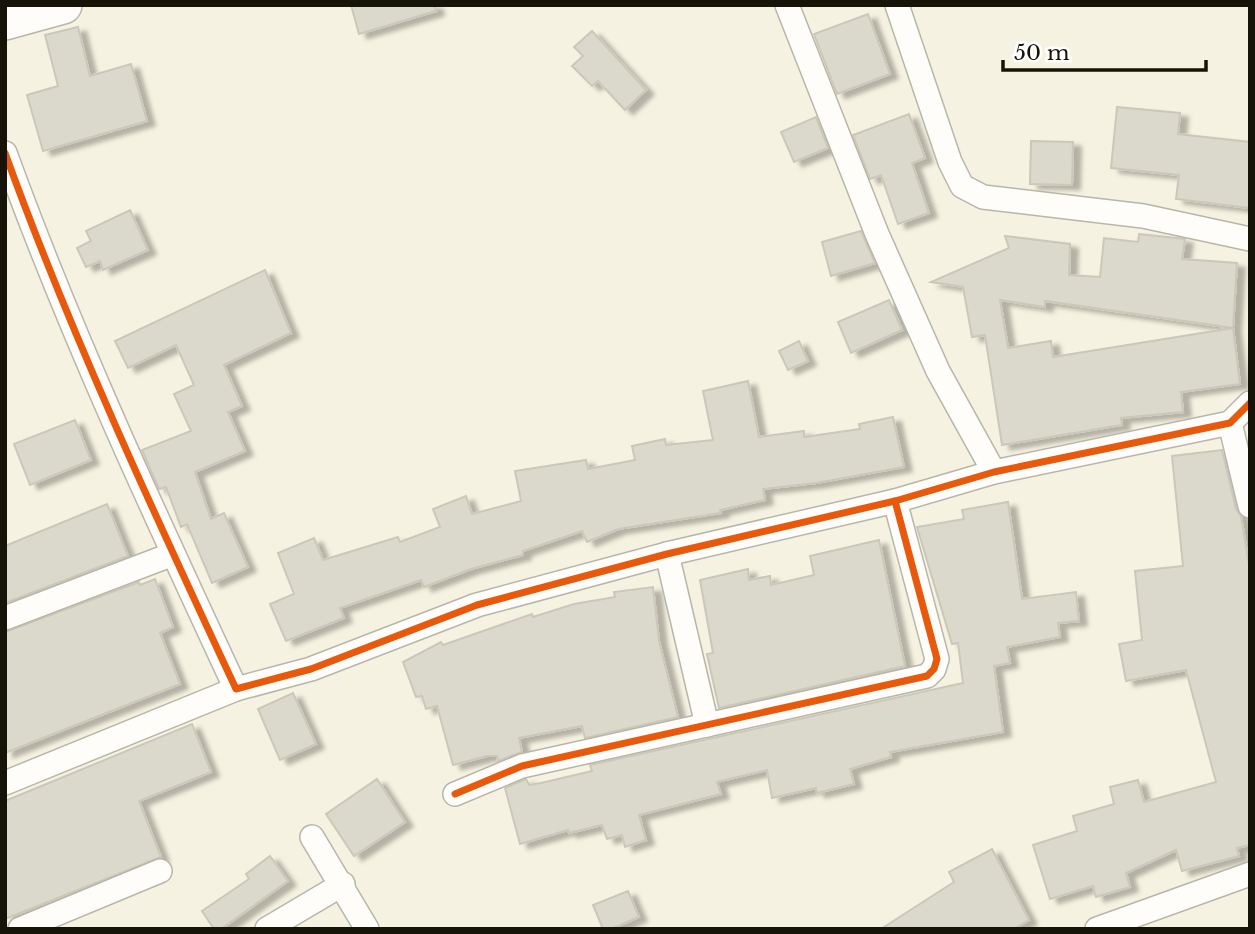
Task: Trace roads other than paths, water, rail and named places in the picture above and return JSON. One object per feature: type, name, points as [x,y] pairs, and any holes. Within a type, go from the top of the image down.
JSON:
[{"type":"main road","points":[[5,21],[63,5]]},
{"type":"street","points":[[787,5],[883,246],[938,371],[994,472]]},
{"type":"street","points":[[897,5],[950,162],[962,186],[982,197],[1143,216],[1250,239]]},
{"type":"street","points":[[5,153],[69,314],[173,554],[236,689]]},
{"type":"street","points":[[5,783],[236,689],[311,668],[477,605],[667,554],[895,501],[994,472],[1230,424],[1250,403]]},
{"type":"street","points":[[1230,424],[1250,506]]},
{"type":"street","points":[[455,794],[522,766],[927,676],[934,669],[937,659],[895,501]]},
{"type":"street","points":[[5,618],[173,554]]},
{"type":"street","points":[[667,554],[707,725]]},
{"type":"street","points":[[312,837],[343,884],[367,929]]},
{"type":"street","points":[[20,929],[160,870]]},
{"type":"street","points":[[1097,929],[1250,874]]},
{"type":"street","points":[[267,929],[343,884]]}]
